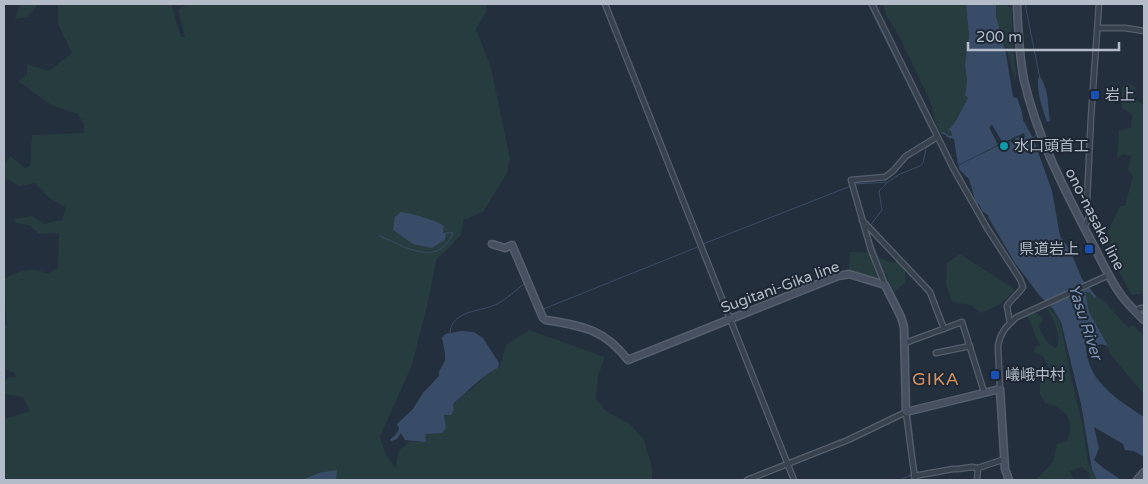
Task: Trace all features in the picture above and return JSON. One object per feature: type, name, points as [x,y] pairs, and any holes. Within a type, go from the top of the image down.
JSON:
[{"type":"main road","name":"ono-nasaka line","points":[[1017,4],[1020,54],[1030,102],[1043,141],[1056,172],[1119,292],[1144,320]]},
{"type":"main road","name":"Sugitani-Gika line","points":[[492,244],[505,248],[512,245],[543,318],[582,326],[597,332],[617,348],[628,360],[844,274],[885,285]]},
{"type":"main road","points":[[885,285],[901,316],[904,327],[906,412],[1000,389],[1005,459],[1009,480]]},
{"type":"main road","points":[[1137,480],[1144,472]]},
{"type":"street","points":[[605,4],[794,480]]},
{"type":"street","points":[[872,4],[937,137],[968,195],[1024,287],[1018,296],[1009,302],[1007,306],[1010,322]]},
{"type":"street","points":[[1084,227],[1089,218],[1087,201],[1090,136],[1099,4]]},
{"type":"street","points":[[1098,28],[1125,28],[1144,31]]},
{"type":"street","points":[[885,285],[871,250],[851,180],[885,177],[906,156],[937,137]]},
{"type":"street","points":[[862,220],[930,292],[934,307],[944,329]]},
{"type":"street","points":[[1000,389],[1000,339],[1010,322],[1109,274]]},
{"type":"street","points":[[1136,311],[1144,308]]},
{"type":"street","points":[[905,343],[962,322],[984,392]]},
{"type":"street","points":[[936,353],[970,346]]},
{"type":"street","points":[[747,480],[848,440],[906,412],[915,478],[953,469],[978,468],[1005,459]]},
{"type":"street","points":[[977,480],[978,468]]},
{"type":"green space","points":[[20,4],[38,4],[28,17],[15,19]]},
{"type":"green space","points":[[50,4],[171,4],[181,37],[185,37],[178,10],[188,4],[487,4],[486,12],[476,29],[491,68],[510,158],[507,173],[483,212],[466,219],[464,218],[461,235],[436,260],[429,298],[412,365],[380,437],[386,455],[395,468],[399,450],[410,441],[426,442],[424,434],[453,404],[481,381],[487,373],[500,367],[506,345],[529,330],[605,357],[598,376],[596,399],[607,412],[630,424],[644,440],[652,467],[652,480],[4,480],[4,419],[30,411],[23,397],[5,394],[4,383],[7,378],[16,377],[15,373],[4,368],[4,326],[7,324],[4,279],[25,270],[36,270],[47,274],[58,268],[59,233],[39,234],[29,225],[16,223],[13,219],[32,216],[43,224],[62,220],[66,208],[48,197],[35,183],[19,186],[4,177],[4,165],[10,156],[25,168],[30,166],[32,135],[84,133],[84,125],[78,114],[51,105],[18,81],[27,75],[27,64],[49,71],[72,53],[58,24],[58,5]]},
{"type":"green space","points":[[883,4],[966,4],[969,36],[965,65],[967,81],[965,95],[968,98],[950,131],[953,136],[949,136],[944,132],[940,133],[931,103],[898,34],[886,15]]},
{"type":"green space","points":[[996,4],[1006,4],[1012,9],[1015,81],[1006,46],[998,32]]},
{"type":"green space","points":[[1128,83],[1135,87],[1135,99],[1144,105],[1144,293],[1132,295],[1106,248],[1108,231],[1120,206],[1125,206],[1133,176],[1128,170],[1131,156],[1123,154],[1117,158],[1119,130],[1131,128],[1132,114],[1122,108],[1122,87]]},
{"type":"green space","points":[[850,252],[870,253],[881,281],[849,272]]},
{"type":"green space","points":[[960,254],[1016,290],[999,305],[981,313],[971,305],[952,302],[946,284],[947,263]]},
{"type":"green space","points":[[878,257],[893,263],[898,260],[905,269],[905,283],[894,292]]},
{"type":"green space","points":[[1085,292],[1089,292],[1094,299],[1096,296],[1103,300],[1128,328],[1133,325],[1144,336],[1144,394],[1110,354],[1090,316],[1085,300]]},
{"type":"green space","points":[[1049,307],[1060,322],[1083,426],[1088,464],[1097,480],[1090,480],[1089,473],[1082,467],[1069,471],[1074,479],[1072,480],[1036,480],[1053,462],[1057,444],[1067,441],[1070,427],[1067,416],[1063,411],[1045,403],[1040,394],[1040,382],[1047,374],[1052,374],[1043,356],[1033,352],[1037,346],[1041,346],[1027,316],[1036,312],[1043,319],[1039,326],[1041,333],[1055,348],[1058,345],[1058,335],[1047,309]]},
{"type":"water","name":"Yasu River","points":[[966,4],[996,4],[996,16],[1006,54],[1013,97],[1017,98],[1023,120],[1033,138],[1052,191],[1060,236],[1070,250],[1082,279],[1096,296],[1095,299],[1089,292],[1085,292],[1089,312],[1108,346],[1101,344],[1096,346],[1086,335],[1086,350],[1089,363],[1094,374],[1111,393],[1144,417],[1144,457],[1134,451],[1125,450],[1123,444],[1094,427],[1099,448],[1094,460],[1121,480],[1097,480],[1092,470],[1081,404],[1061,322],[1053,309],[1039,295],[1015,263],[989,216],[976,203],[969,179],[959,169],[959,165],[1002,144],[1004,147],[1007,145],[1006,143],[1016,141],[1015,139],[1020,136],[1021,138],[1025,137],[1024,133],[1003,143],[992,125],[989,127],[998,145],[958,165],[954,139],[940,133],[944,132],[952,136],[951,131],[948,130],[954,124],[968,98],[965,95],[967,81],[965,65],[969,36]]},
{"type":"water","points":[[1038,78],[1041,78],[1047,95],[1050,121],[1047,122],[1039,95]]},
{"type":"water","points":[[401,212],[423,217],[444,226],[445,240],[432,248],[413,244],[393,230],[395,217]]},
{"type":"water","points":[[461,331],[474,332],[483,338],[499,363],[498,368],[481,379],[453,404],[454,410],[451,415],[444,415],[446,428],[442,433],[425,434],[426,442],[405,440],[401,433],[397,439],[390,440],[398,432],[397,424],[413,409],[423,393],[439,376],[445,360],[442,338],[445,334]]},
{"type":"water","points":[[337,470],[336,480],[302,480],[319,473]]},
{"type":"waterway","points":[[868,4],[932,133],[934,133]]},
{"type":"waterway","points":[[1025,4],[1040,79]]},
{"type":"waterway","points":[[1033,138],[1036,135]]},
{"type":"waterway","points":[[854,184],[888,182],[900,174],[920,166],[923,163],[926,148],[938,140]]},
{"type":"waterway","points":[[870,226],[882,210],[879,191],[887,183]]},
{"type":"waterway","points":[[703,244],[851,186]]},
{"type":"waterway","points":[[869,229],[868,232],[888,284]]},
{"type":"waterway","points":[[380,236],[410,249],[430,252],[439,250],[447,244],[453,233],[446,233]]},
{"type":"waterway","points":[[541,310],[700,246]]},
{"type":"waterway","points":[[450,333],[452,325],[461,316],[497,304],[525,283]]},
{"type":"waterway","points":[[899,305],[902,313]]},
{"type":"waterway","points":[[904,317],[907,330]]},
{"type":"waterway","points":[[910,413],[916,469]]},
{"type":"waterway","points":[[900,480],[913,474]]},
{"type":"place","name":"岩上","points":[[1095,95]]},
{"type":"place","name":"水口頭首工","points":[[1004,146]]},
{"type":"place","name":"県道岩上","points":[[1089,249]]},
{"type":"place","name":"嶬峨中村","points":[[995,375]]},
{"type":"district","name":"GIKA","points":[[936,379]]}]
